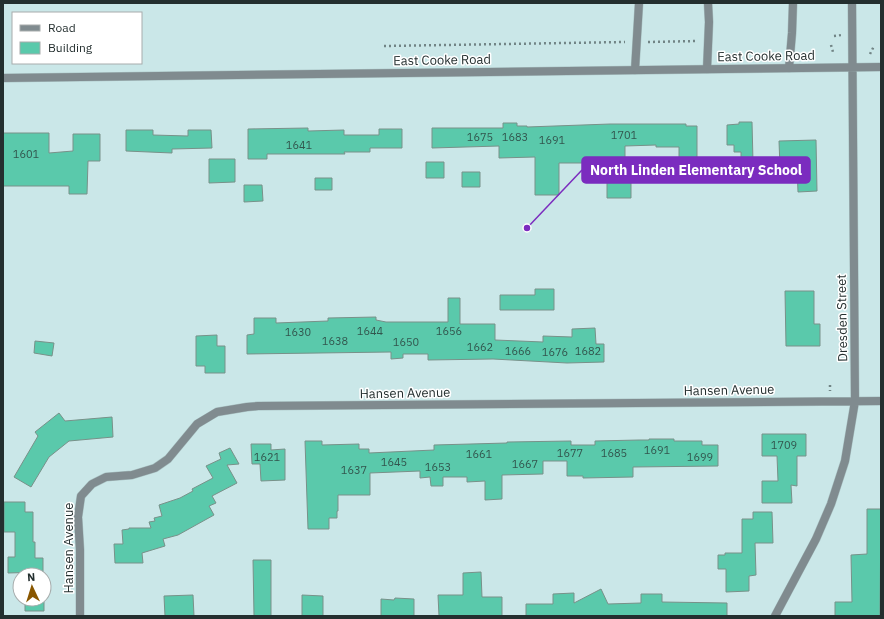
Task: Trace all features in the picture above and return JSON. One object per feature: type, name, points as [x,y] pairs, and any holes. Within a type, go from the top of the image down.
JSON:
[{"type":"street","points":[[635,70],[639,3]]},
{"type":"street","points":[[707,69],[708,3]]},
{"type":"street","points":[[789,68],[793,3]]},
{"type":"street","name":"Dresden Street","points":[[775,616],[816,539],[831,504],[845,461],[855,401],[852,3]]},
{"type":"street","name":"East Cooke Road","points":[[3,78],[881,67]]},
{"type":"street","name":"Hansen Avenue","points":[[80,616],[80,550],[78,516],[81,496],[92,484],[106,478],[132,475],[155,468],[168,458],[197,424],[217,412],[258,406],[881,401]]},
{"type":"path","points":[[834,36],[843,35]]},
{"type":"path","points":[[384,46],[708,40]]},
{"type":"path","points":[[831,45],[833,52]]},
{"type":"path","points":[[870,54],[874,46]]},
{"type":"building","points":[[739,122],[752,122],[753,162],[762,162],[762,179],[741,179],[741,152],[734,152],[734,145],[727,145],[727,125],[739,124]]},
{"type":"building","points":[[503,123],[517,123],[517,126],[527,127],[610,124],[686,124],[686,126],[697,126],[697,172],[679,172],[679,147],[656,147],[656,145],[625,146],[625,181],[631,180],[631,198],[607,198],[607,169],[587,169],[586,163],[559,163],[559,195],[535,195],[535,157],[499,158],[499,146],[432,148],[432,128],[503,128]]},
{"type":"building","points":[[308,128],[308,131],[344,130],[344,135],[379,135],[379,129],[402,129],[402,148],[370,148],[370,152],[344,152],[345,154],[267,154],[267,159],[248,159],[248,129]]},
{"type":"building","points":[[126,130],[153,130],[153,135],[188,136],[188,130],[211,130],[212,148],[172,149],[172,153],[126,151]]},
{"type":"building","points":[[3,133],[49,133],[49,153],[73,151],[73,134],[100,134],[100,161],[88,161],[87,194],[69,194],[69,186],[3,186]]},
{"type":"building","points":[[816,140],[817,191],[798,192],[797,166],[780,167],[779,141]]},
{"type":"building","points":[[209,159],[235,159],[235,182],[209,183]]},
{"type":"building","points":[[426,162],[444,162],[444,178],[426,178]]},
{"type":"building","points":[[462,172],[480,172],[480,187],[462,187]]},
{"type":"building","points":[[315,178],[332,178],[332,190],[315,190]]},
{"type":"building","points":[[244,185],[262,185],[263,201],[244,202]]},
{"type":"building","points":[[535,289],[554,289],[554,310],[500,310],[500,295],[535,295]]},
{"type":"building","points":[[785,291],[814,291],[814,324],[820,324],[820,346],[786,346]]},
{"type":"building","points":[[448,298],[460,298],[460,324],[495,324],[495,340],[543,342],[543,336],[572,337],[572,329],[595,328],[596,344],[604,344],[604,362],[567,363],[493,359],[428,360],[428,354],[403,354],[403,358],[391,359],[391,352],[247,354],[247,335],[254,334],[254,318],[276,318],[276,323],[328,321],[328,318],[376,317],[376,320],[386,322],[448,322]]},
{"type":"building","points":[[217,335],[217,346],[225,346],[225,373],[205,373],[205,366],[196,366],[196,336]]},
{"type":"building","points":[[35,341],[54,343],[52,356],[34,353]]},
{"type":"building","points":[[59,413],[65,421],[112,417],[113,437],[69,441],[49,457],[31,487],[14,477],[38,436],[35,432]]},
{"type":"building","points":[[762,434],[806,434],[806,456],[797,456],[797,486],[791,485],[792,503],[762,503],[762,481],[778,481],[777,456],[762,456]]},
{"type":"building","points":[[649,439],[702,441],[702,445],[718,445],[718,466],[633,467],[633,477],[583,478],[583,476],[567,476],[567,461],[543,461],[543,474],[502,475],[502,499],[485,500],[485,481],[467,482],[467,477],[443,477],[443,486],[431,486],[430,477],[420,478],[420,471],[370,473],[370,495],[338,495],[337,518],[329,518],[329,529],[308,529],[305,441],[322,441],[322,445],[359,444],[359,449],[369,449],[369,453],[434,450],[434,445],[571,441],[571,445],[595,445],[595,441]]},
{"type":"building","points":[[251,444],[271,444],[271,450],[285,449],[285,480],[261,481],[260,464],[252,464]]},
{"type":"building","points":[[230,448],[239,464],[227,465],[237,483],[212,496],[216,503],[209,506],[214,515],[178,535],[163,539],[165,546],[142,553],[143,563],[115,563],[114,544],[123,544],[122,530],[129,528],[151,528],[149,522],[155,521],[154,518],[162,516],[159,505],[180,498],[193,491],[192,489],[213,478],[206,466],[221,459],[219,453]]},
{"type":"building","points":[[4,502],[25,502],[25,512],[33,512],[33,542],[35,542],[35,558],[43,558],[43,567],[12,567],[12,573],[8,573],[8,557],[15,557],[15,532],[4,532]]},
{"type":"building","points":[[867,509],[881,509],[880,616],[835,616],[835,602],[852,602],[851,555],[867,554]]},
{"type":"building","points":[[753,512],[772,512],[773,543],[755,543],[756,575],[749,576],[749,591],[726,592],[726,569],[718,569],[718,555],[725,555],[725,553],[742,553],[742,519],[753,519]]},
{"type":"building","points":[[253,560],[271,560],[271,616],[254,616]]},
{"type":"building","points":[[481,572],[482,597],[502,597],[502,616],[439,616],[438,595],[463,595],[463,573]]},
{"type":"building","points":[[601,589],[608,604],[641,603],[641,594],[662,594],[662,602],[727,603],[727,616],[526,616],[526,604],[553,604],[553,594],[574,593],[574,603]]},
{"type":"building","points":[[193,595],[194,616],[165,616],[164,596]]},
{"type":"building","points":[[302,595],[323,596],[323,616],[302,616]]},
{"type":"building","points":[[395,598],[414,599],[414,616],[381,616],[381,599],[394,600]]},
{"type":"building","points":[[25,607],[44,607],[44,611],[25,611]]},
{"type":"place","name":"North Linden Elementary School","points":[[527,228]]}]
